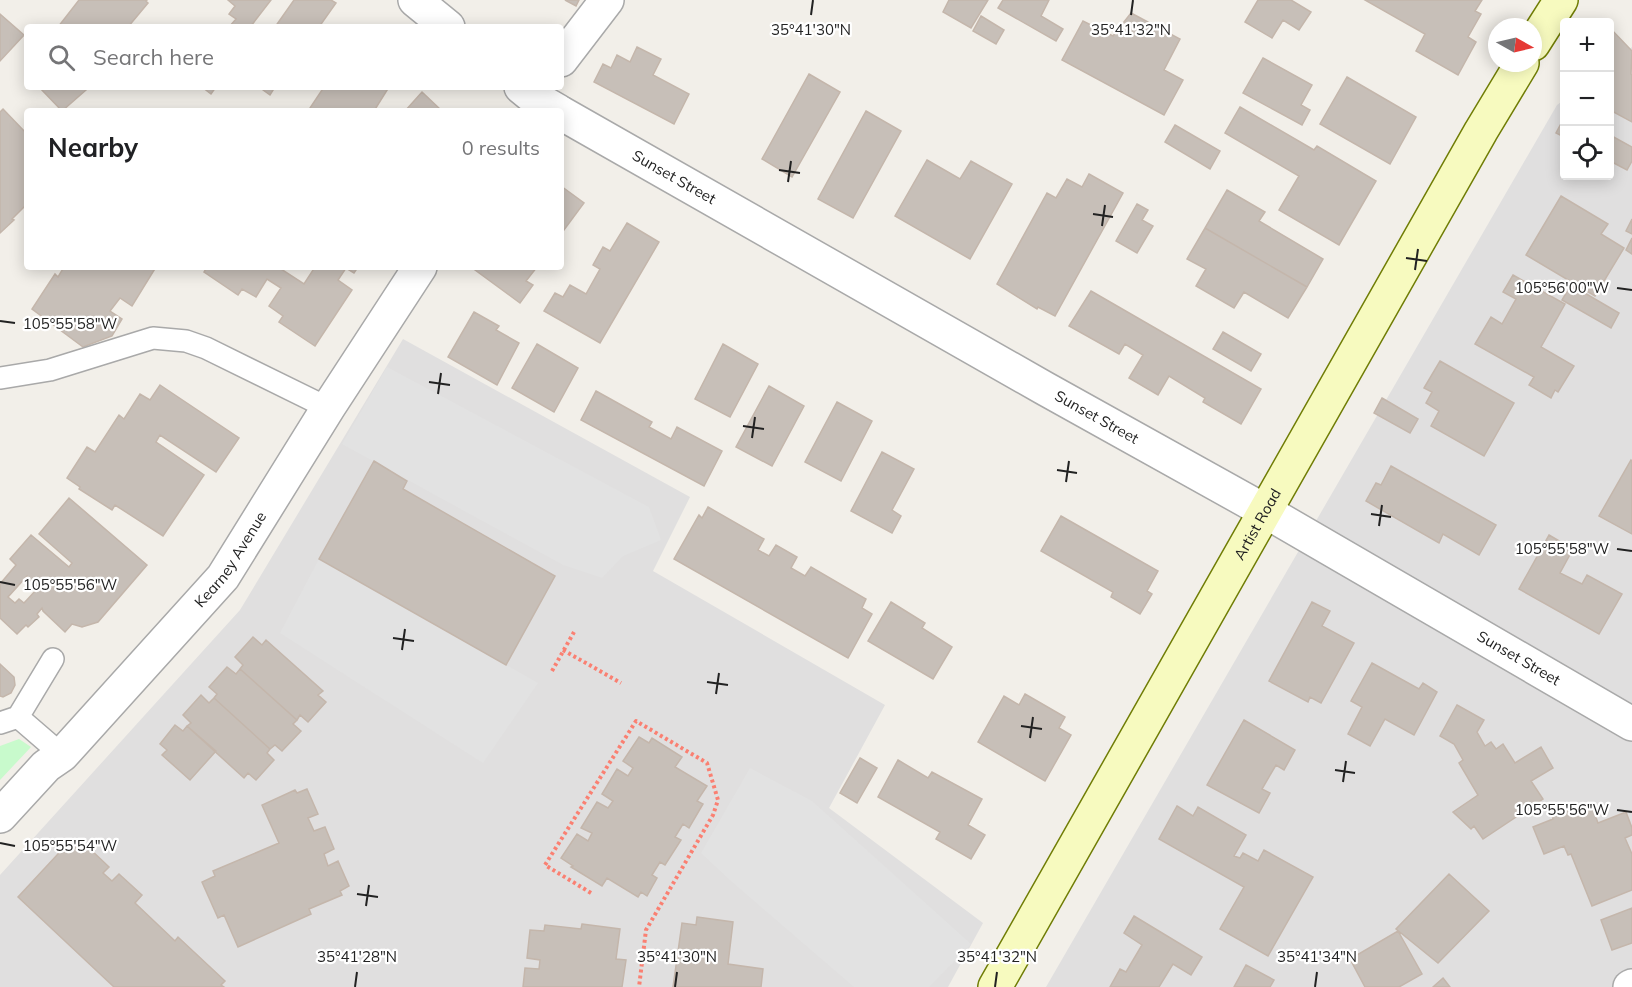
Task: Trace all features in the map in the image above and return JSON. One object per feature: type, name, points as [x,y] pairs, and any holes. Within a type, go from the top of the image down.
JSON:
[{"type":"main road","points":[[1542,30],[1561,0]]},
{"type":"main road","name":"Artist Road","points":[[995,987],[1517,72]]},
{"type":"street","points":[[415,0],[444,24]]},
{"type":"street","points":[[564,56],[607,0]]},
{"type":"street","name":"Sunset Street","points":[[564,115],[1265,511],[1632,724]]},
{"type":"street","name":"Kearney Avenue","points":[[0,816],[46,766],[62,755],[223,577],[328,408],[418,270]]},
{"type":"lane","points":[[1,378],[50,370],[153,338],[186,341],[207,348],[328,408]]},
{"type":"lane","points":[[53,660],[9,720],[62,755]]},
{"type":"path","points":[[552,671],[574,632]]},
{"type":"path","points":[[563,650],[621,683]]},
{"type":"path","points":[[591,893],[544,865],[636,721],[707,763],[718,801],[713,815],[646,930],[639,987]]},
{"type":"shaded area","points":[[1632,47],[1632,987],[1046,987],[1557,105],[1560,103],[1560,180],[1614,180],[1614,61]]},
{"type":"shaded area","points":[[403,339],[690,497],[653,571],[885,705],[829,808],[983,923],[948,987],[0,987],[0,875],[240,610]]},
{"type":"shaded area","points":[[387,367],[649,507],[661,540],[623,556],[602,578],[563,565],[342,444]]},
{"type":"shaded area","points":[[319,559],[538,683],[483,763],[280,633]]},
{"type":"shaded area","points":[[750,768],[812,801],[971,944],[929,987],[854,987],[701,853]]},
{"type":"green space","points":[[19,739],[31,747],[0,780],[0,746]]},
{"type":"building","points":[[79,0],[147,0],[148,3],[130,24],[60,24]]},
{"type":"building","points":[[228,0],[271,0],[253,24],[232,24],[236,19],[229,14],[235,6]]},
{"type":"building","points":[[294,0],[331,0],[336,3],[321,24],[277,24]]},
{"type":"building","points":[[565,0],[579,0],[576,6]]},
{"type":"building","points":[[949,0],[988,0],[971,28],[943,12]]},
{"type":"building","points":[[1003,0],[1049,0],[1041,16],[1063,29],[1056,41],[998,8]]},
{"type":"building","points":[[1258,0],[1291,0],[1311,12],[1299,30],[1283,20],[1272,38],[1245,22]]},
{"type":"building","points":[[1365,0],[1482,0],[1475,11],[1481,14],[1468,37],[1476,42],[1458,75],[1416,51],[1425,34]]},
{"type":"building","points":[[1131,13],[1180,39],[1164,70],[1183,80],[1164,115],[1062,60],[1083,21],[1113,36]]},
{"type":"building","points":[[0,14],[24,35],[0,61]]},
{"type":"building","points":[[981,16],[1004,30],[996,44],[973,31]]},
{"type":"building","points":[[1614,32],[1632,51],[1632,122],[1614,112]]},
{"type":"building","points":[[637,47],[661,59],[653,75],[689,94],[674,124],[594,82],[603,64],[611,68],[617,55],[630,62]]},
{"type":"building","points":[[1263,58],[1312,85],[1301,105],[1310,110],[1302,125],[1243,93]]},
{"type":"building","points":[[809,74],[840,92],[792,177],[762,159]]},
{"type":"building","points":[[1347,77],[1416,117],[1390,164],[1320,124]]},
{"type":"building","points":[[42,90],[86,90],[65,108],[59,108]]},
{"type":"building","points":[[263,90],[273,90],[270,95]]},
{"type":"building","points":[[322,90],[387,90],[376,108],[310,108]]},
{"type":"building","points":[[422,92],[439,108],[408,108]]},
{"type":"building","points":[[1240,107],[1314,150],[1317,146],[1376,181],[1339,245],[1279,210],[1299,176],[1225,133]]},
{"type":"building","points":[[3,109],[24,131],[24,207],[0,233],[0,112]]},
{"type":"building","points":[[866,111],[901,131],[853,218],[818,199]]},
{"type":"building","points":[[1175,125],[1220,151],[1210,169],[1165,142]]},
{"type":"building","points":[[1614,137],[1632,147],[1632,161],[1627,170],[1614,163]]},
{"type":"building","points":[[927,160],[960,179],[971,161],[1012,184],[970,259],[895,216]]},
{"type":"building","points":[[1089,174],[1123,193],[1055,316],[1038,307],[1037,309],[997,284],[1047,193],[1056,198],[1067,179],[1082,187]]},
{"type":"building","points":[[564,188],[584,203],[564,230]]},
{"type":"building","points":[[1227,190],[1265,212],[1259,221],[1323,259],[1307,287],[1205,228]]},
{"type":"building","points":[[1561,196],[1608,224],[1601,234],[1624,248],[1595,296],[1526,255]]},
{"type":"building","points":[[1137,204],[1148,210],[1142,220],[1153,226],[1137,253],[1116,241]]},
{"type":"building","points":[[1632,219],[1632,234],[1626,231]]},
{"type":"building","points":[[627,223],[659,242],[600,343],[544,311],[555,293],[563,297],[570,285],[586,294],[600,269],[593,265],[603,247],[610,251]]},
{"type":"building","points":[[1205,228],[1307,287],[1288,318],[1244,292],[1234,308],[1196,286],[1206,269],[1187,259]]},
{"type":"building","points":[[1632,238],[1632,254],[1626,250]]},
{"type":"building","points":[[62,270],[154,270],[132,306],[120,298],[110,311],[122,319],[112,336],[83,347],[32,309],[55,274],[58,277]]},
{"type":"building","points":[[205,270],[283,270],[304,284],[313,270],[345,270],[338,280],[352,290],[315,346],[279,322],[283,316],[269,306],[281,288],[267,279],[256,297],[242,289],[238,295],[204,272]]},
{"type":"building","points":[[475,270],[535,270],[526,281],[533,285],[520,303]]},
{"type":"building","points":[[1513,275],[1565,304],[1541,347],[1574,366],[1558,392],[1555,390],[1551,398],[1529,385],[1534,377],[1475,344],[1491,317],[1502,324],[1516,299],[1503,292]]},
{"type":"building","points":[[1571,285],[1619,313],[1611,328],[1562,300]]},
{"type":"building","points":[[1091,291],[1261,389],[1241,424],[1203,402],[1205,398],[1169,376],[1158,395],[1129,378],[1143,355],[1125,344],[1119,354],[1069,326]]},
{"type":"building","points":[[474,312],[499,326],[496,330],[519,343],[497,385],[448,357]]},
{"type":"building","points":[[1223,332],[1261,354],[1251,371],[1213,349]]},
{"type":"building","points":[[537,344],[578,368],[554,412],[512,388]]},
{"type":"building","points":[[723,344],[758,364],[730,417],[695,399]]},
{"type":"building","points":[[1440,361],[1514,403],[1484,456],[1431,426],[1439,411],[1426,403],[1432,392],[1424,388]]},
{"type":"building","points":[[160,385],[239,438],[216,472],[160,435],[156,442],[204,475],[163,536],[115,505],[112,510],[79,489],[80,487],[67,478],[87,447],[95,452],[119,415],[124,419],[140,394],[150,400]]},
{"type":"building","points":[[769,386],[804,406],[772,466],[736,447]]},
{"type":"building","points":[[596,391],[652,422],[649,427],[671,439],[677,427],[722,451],[704,486],[581,420]]},
{"type":"building","points":[[1382,398],[1418,419],[1410,433],[1374,413]]},
{"type":"building","points":[[837,402],[872,421],[841,481],[805,462]]},
{"type":"building","points":[[882,452],[914,469],[892,510],[901,516],[892,533],[851,511]]},
{"type":"building","points":[[374,461],[407,481],[403,489],[555,576],[506,665],[319,559]]},
{"type":"building","points":[[1632,461],[1632,534],[1599,516]]},
{"type":"building","points":[[1391,466],[1496,525],[1479,555],[1443,534],[1439,543],[1366,501],[1376,483],[1381,485]]},
{"type":"building","points":[[69,498],[147,565],[98,622],[82,627],[72,624],[65,632],[42,608],[37,614],[39,617],[17,634],[0,618],[0,584],[16,565],[10,559],[31,535],[69,567],[72,563],[39,534]],"holes":[[[27,576],[37,589],[24,603],[19,599],[15,603],[8,597]]]},
{"type":"building","points":[[708,507],[764,539],[758,550],[769,556],[776,545],[797,557],[791,568],[805,576],[811,567],[866,599],[862,608],[872,614],[848,658],[674,559],[699,515],[702,518]]},
{"type":"building","points":[[1061,516],[1158,571],[1147,591],[1152,594],[1140,614],[1111,597],[1113,592],[1041,551]]},
{"type":"building","points":[[1549,535],[1573,549],[1560,573],[1582,584],[1587,575],[1622,594],[1599,634],[1519,589]]},
{"type":"building","points":[[891,602],[925,623],[922,628],[952,647],[933,679],[868,641]]},
{"type":"building","points":[[1312,602],[1330,611],[1322,626],[1354,643],[1321,703],[1310,697],[1308,702],[1269,681]]},
{"type":"building","points":[[253,637],[262,645],[266,640],[323,691],[318,695],[326,702],[308,722],[300,715],[297,720],[240,669],[243,665],[235,657]]},
{"type":"building","points":[[1372,663],[1419,689],[1423,683],[1437,692],[1414,735],[1385,719],[1370,746],[1348,734],[1362,707],[1351,701]]},
{"type":"building","points":[[0,664],[14,677],[15,685],[11,693],[3,697],[0,696]]},
{"type":"building","points":[[227,667],[236,674],[240,669],[297,720],[293,724],[301,731],[282,751],[275,745],[270,749],[214,698],[217,694],[209,687]]},
{"type":"building","points":[[1025,694],[1065,717],[1059,728],[1071,735],[1045,781],[978,742],[1004,696],[1019,705]]},
{"type":"building","points":[[201,695],[209,703],[214,698],[270,749],[267,753],[274,760],[256,780],[248,773],[244,778],[187,726],[191,723],[183,715]]},
{"type":"building","points":[[1457,705],[1484,720],[1477,732],[1485,746],[1491,742],[1496,749],[1503,744],[1515,763],[1541,747],[1553,768],[1531,781],[1543,799],[1483,839],[1474,826],[1471,829],[1453,812],[1478,795],[1459,763],[1463,760],[1454,744],[1440,736]]},
{"type":"building","points":[[1244,720],[1295,750],[1284,770],[1276,765],[1262,789],[1270,793],[1259,813],[1207,785]]},
{"type":"building","points":[[175,725],[183,731],[187,726],[216,751],[190,780],[162,755],[167,750],[160,744]]},
{"type":"building","points":[[639,737],[649,743],[652,738],[682,757],[675,767],[707,786],[697,801],[703,804],[689,828],[683,824],[675,837],[681,840],[665,865],[660,862],[652,875],[657,878],[647,896],[641,892],[638,897],[607,878],[602,886],[561,858],[577,834],[588,841],[592,833],[581,828],[597,802],[608,808],[613,801],[602,794],[617,769],[628,776],[633,768],[623,761]]},
{"type":"building","points":[[860,758],[877,768],[857,803],[840,793]]},
{"type":"building","points":[[898,760],[928,778],[932,772],[982,799],[968,825],[985,835],[971,859],[936,839],[940,832],[878,797]]},
{"type":"building","points":[[307,789],[318,814],[308,818],[314,831],[325,827],[334,849],[324,854],[328,866],[338,861],[349,886],[340,891],[342,895],[309,909],[311,914],[238,947],[224,915],[218,918],[202,882],[215,876],[213,871],[279,843],[262,805],[295,790],[297,793]]},
{"type":"building","points":[[1177,806],[1193,816],[1198,807],[1246,835],[1234,856],[1240,858],[1243,853],[1258,861],[1264,850],[1313,877],[1268,956],[1220,929],[1244,887],[1159,839]]},
{"type":"building","points":[[1592,807],[1598,823],[1626,812],[1632,828],[1632,835],[1625,838],[1632,854],[1632,890],[1592,906],[1571,854],[1568,855],[1564,846],[1544,854],[1533,827],[1572,808],[1575,814]]},
{"type":"building","points":[[70,841],[83,853],[88,847],[109,867],[103,873],[112,881],[119,874],[142,895],[135,903],[175,941],[178,937],[225,981],[221,985],[224,987],[114,987],[18,897]]},
{"type":"building","points":[[1449,874],[1489,911],[1438,963],[1396,929]]},
{"type":"building","points":[[1632,908],[1632,943],[1612,950],[1601,920]]},
{"type":"building","points":[[1134,916],[1202,957],[1191,975],[1173,964],[1159,987],[1110,987],[1120,969],[1126,972],[1142,945],[1124,933]]},
{"type":"building","points":[[697,917],[733,922],[728,964],[763,969],[761,987],[673,987],[682,923],[696,925]]},
{"type":"building","points":[[582,924],[620,929],[616,959],[626,960],[622,987],[523,987],[525,968],[539,969],[540,960],[527,958],[530,930],[544,931],[545,925],[581,929]]},
{"type":"building","points":[[1398,931],[1422,974],[1399,987],[1365,987],[1350,959]]},
{"type":"building","points":[[1246,965],[1274,980],[1270,987],[1234,987]]},
{"type":"building","points":[[1443,978],[1450,987],[1433,987]]}]
